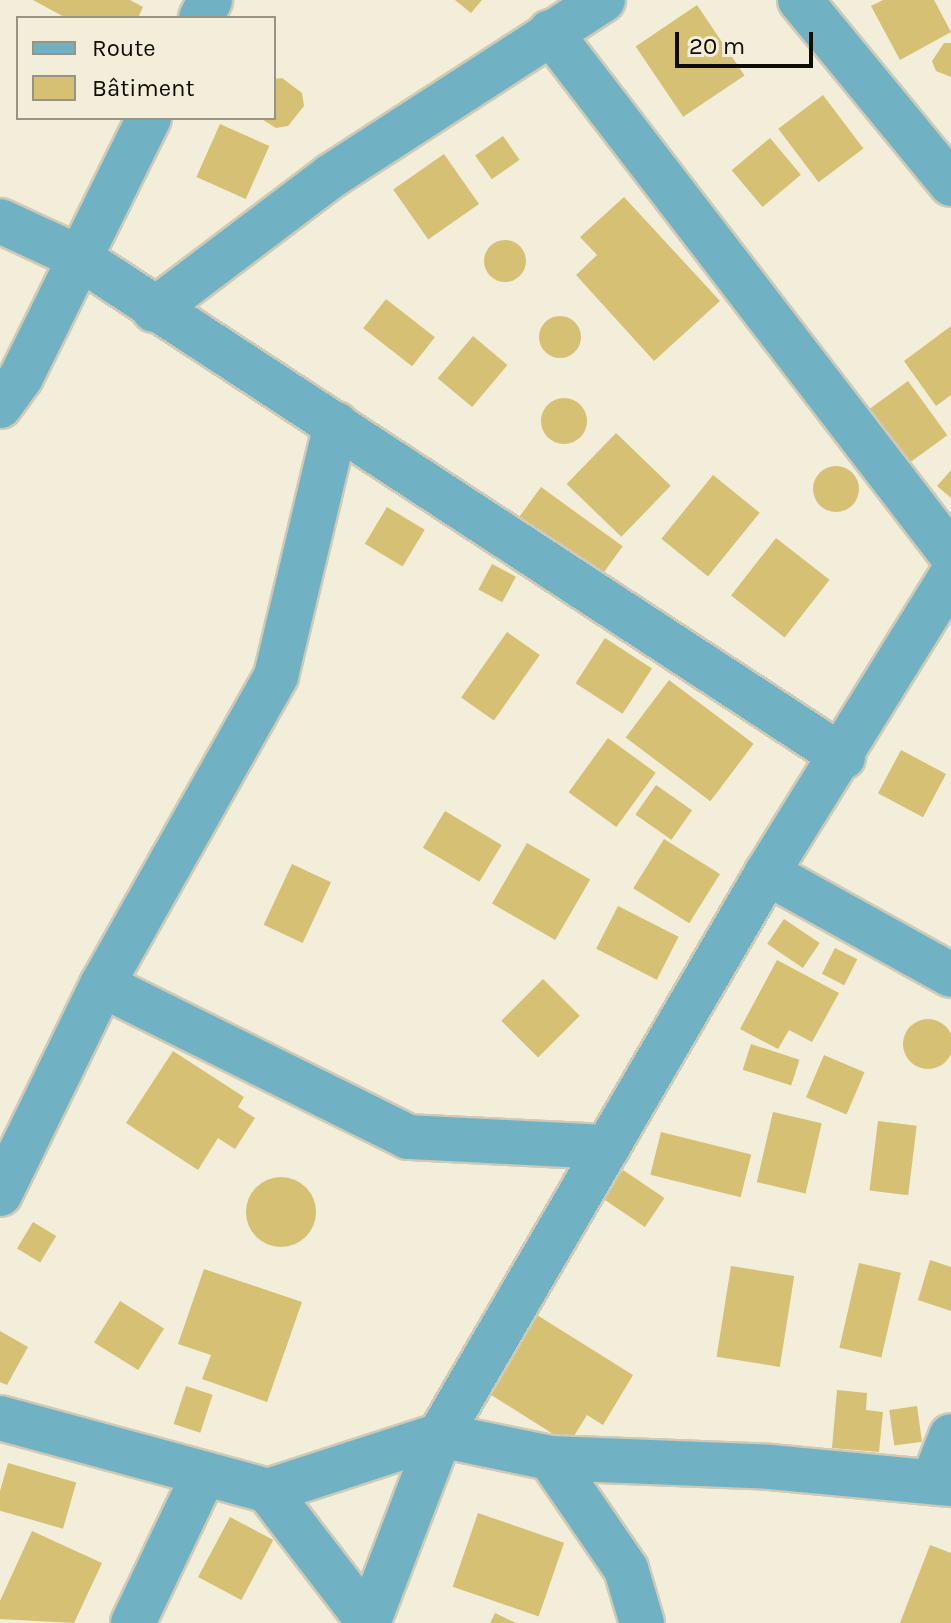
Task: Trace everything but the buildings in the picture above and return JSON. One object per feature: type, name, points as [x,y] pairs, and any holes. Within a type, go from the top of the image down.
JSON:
[{"type":"street","points":[[154,310],[331,176],[603,0]]},
{"type":"street","points":[[800,0],[951,184]]},
{"type":"street","points":[[550,32],[951,554]]},
{"type":"street","points":[[0,406],[21,377],[148,120]]},
{"type":"street","points":[[0,221],[78,257],[154,310],[336,424],[843,757]]},
{"type":"street","points":[[0,1194],[102,985],[276,676],[336,424]]},
{"type":"street","points":[[369,1622],[440,1435],[767,873],[843,757],[951,576]]},
{"type":"street","points":[[767,873],[951,975]]},
{"type":"street","points":[[102,985],[408,1137],[608,1147]]},
{"type":"street","points":[[0,1418],[268,1491],[440,1435],[550,1458],[942,1481],[951,1436]]},
{"type":"street","points":[[550,1458],[626,1569],[642,1623]]},
{"type":"street","points":[[133,1623],[204,1474]]},
{"type":"street","points":[[268,1491],[369,1622]]}]
